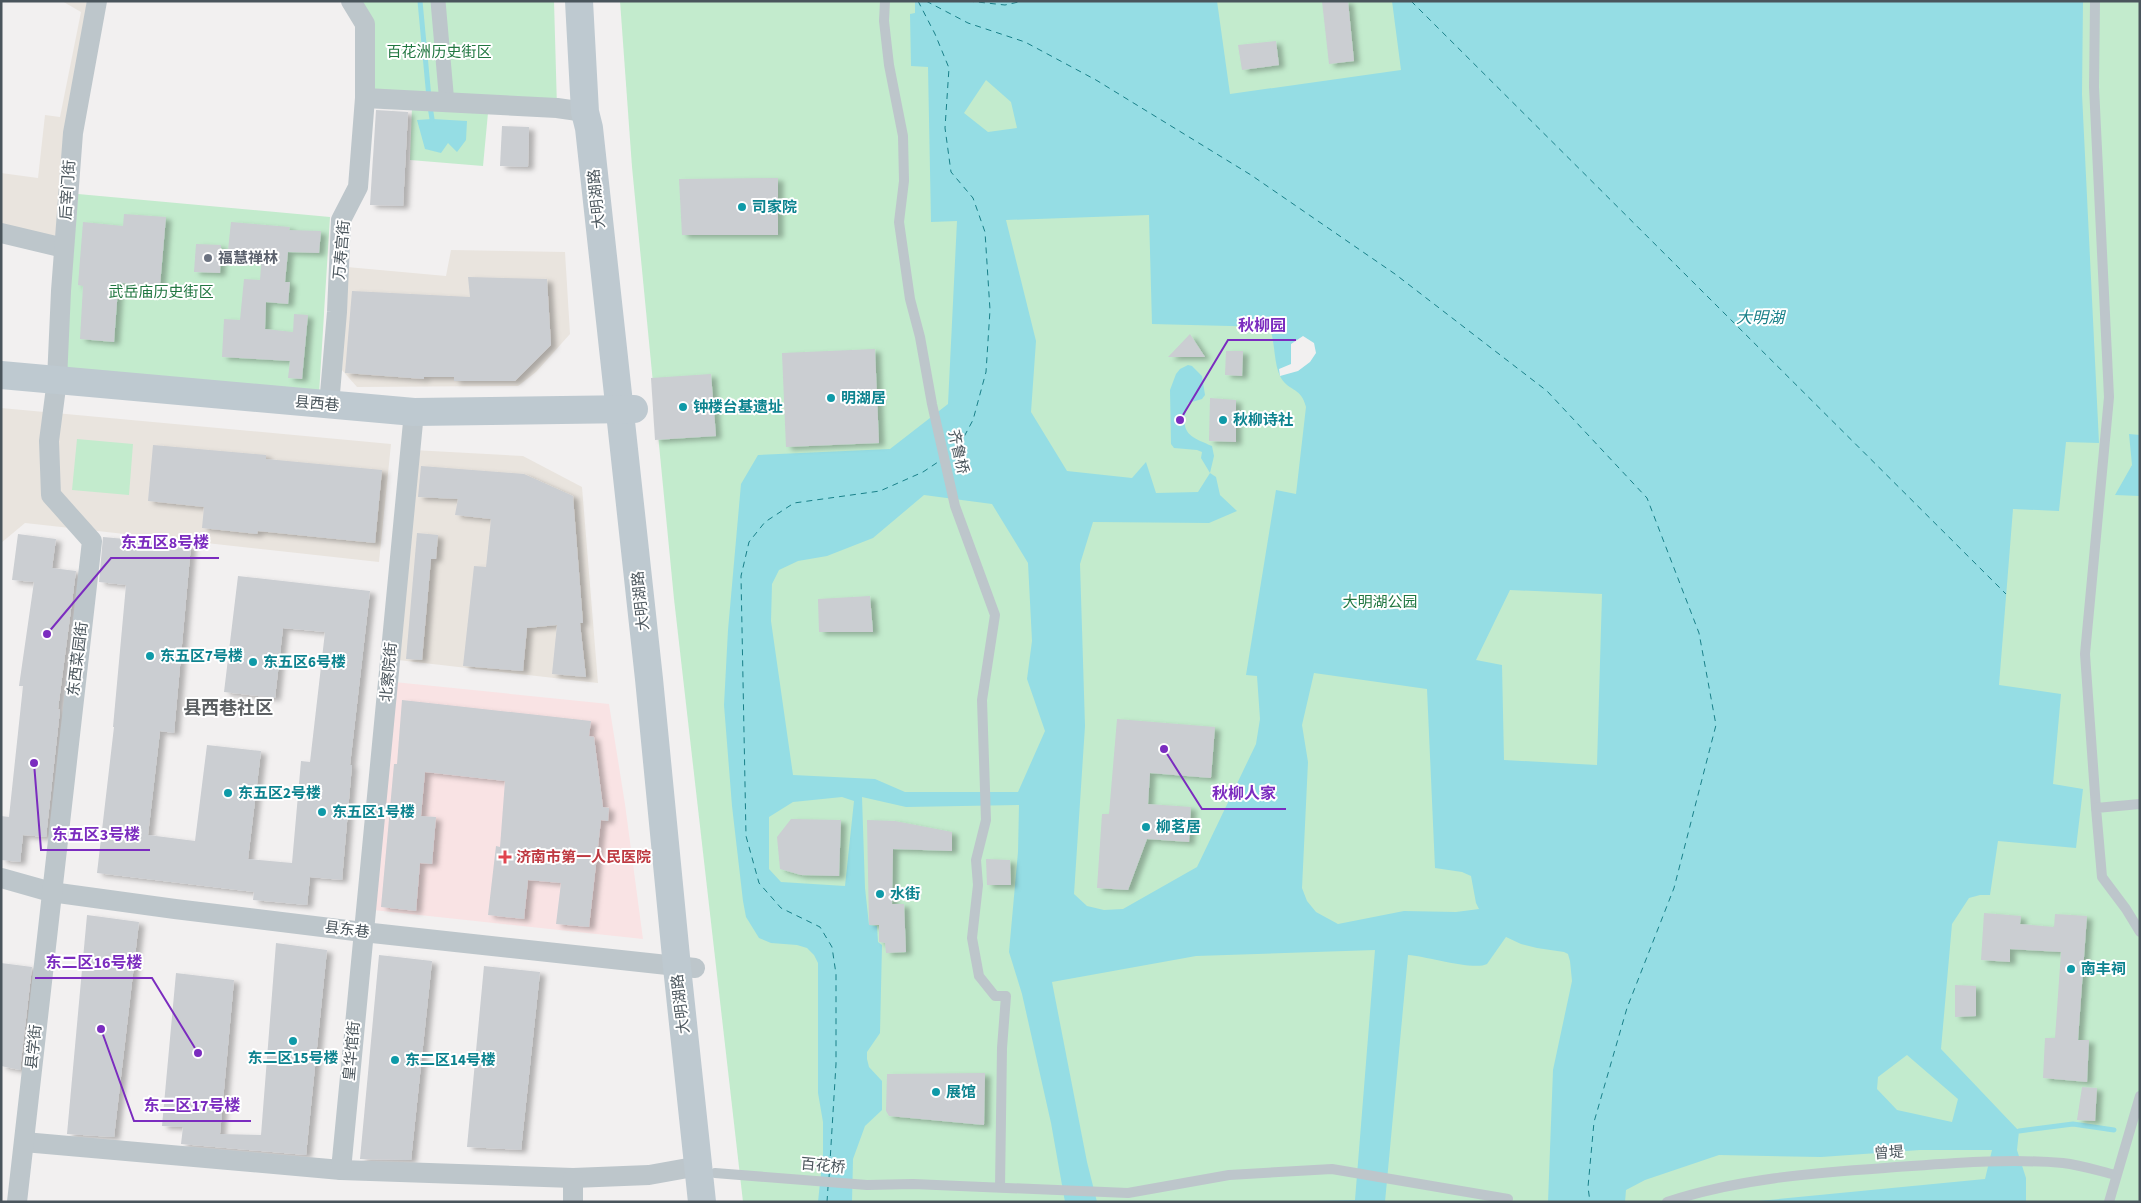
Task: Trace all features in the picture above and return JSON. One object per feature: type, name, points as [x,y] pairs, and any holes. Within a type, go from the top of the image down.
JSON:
[{"type":"main road","name":"大明湖路","points":[[579,1],[586,112],[590,128],[627,409]]},
{"type":"main road","name":"大明湖路","points":[[594,1],[596,49],[627,409],[707,1170],[718,1202]]},
{"type":"main road","name":"县西巷","points":[[1,375],[414,412],[627,409]]},
{"type":"main road","name":"大明湖路","points":[[702,1202],[707,1170]]},
{"type":"street","name":"后宰门街","points":[[58,380],[72,133],[97,1]]},
{"type":"street","name":"万寿宫街","points":[[329,405],[338,312],[341,220],[358,187],[365,98],[365,24],[351,1]]},
{"type":"street","points":[[438,1],[444,103]]},
{"type":"street","points":[[365,98],[557,108],[586,112]]},
{"type":"street","points":[[1,233],[64,248]]},
{"type":"street","name":"东西菜园街","points":[[51,892],[92,541],[51,495],[49,441],[58,380]]},
{"type":"street","name":"北察院街","points":[[363,932],[414,412]]},
{"type":"street","name":"县东巷","points":[[1,878],[51,892],[363,932],[686,967]]},
{"type":"street","name":"县学街","points":[[17,1202],[51,892]]},
{"type":"street","name":"皇华馆街","points":[[341,1170],[363,932]]},
{"type":"street","points":[[24,1142],[341,1170],[573,1178],[649,1175],[707,1170]]},
{"type":"street","points":[[573,1178],[573,1202]]},
{"type":"lane","name":"齐鲁桥","points":[[885,1],[884,21],[889,65],[903,136],[904,181],[899,222],[910,299],[920,337],[932,404],[955,506],[995,615],[982,700],[986,816],[976,860],[978,886],[972,938],[979,976],[995,996],[1006,996],[1002,1048],[1000,1187]]},
{"type":"lane","points":[[2095,1],[2094,87],[2109,397],[2085,654],[2102,877],[2126,909],[2140,932]]},
{"type":"lane","points":[[2096,808],[2140,804]]},
{"type":"lane","points":[[2109,1202],[2140,1096]]},
{"type":"lane","name":"曾堤","points":[[1667,1202],[1703,1190],[1851,1170],[1982,1162],[2064,1163],[2116,1174]]},
{"type":"lane","name":"百花桥","points":[[707,1170],[776,1178],[867,1185],[913,1184],[1128,1193],[1229,1175],[1332,1169],[1508,1199]]},
{"type":"shaded area","points":[[62,1],[91,1],[58,238],[1,224],[1,173],[38,178],[45,115],[60,117],[81,12]]},
{"type":"shaded area","points":[[451,250],[565,252],[570,334],[536,372],[518,386],[357,387],[342,370],[347,267],[446,276]]},
{"type":"shaded area","points":[[1,408],[391,444],[379,562],[25,523],[1,543]]},
{"type":"shaded area","points":[[413,450],[523,456],[582,487],[598,683],[398,660]]},
{"type":"shaded area","name":"济南市第一人民医院","points":[[394,682],[609,704],[625,804],[643,939],[373,910]]},
{"type":"green space","name":"百花洲历史街区","points":[[351,1],[554,1],[557,108],[365,98],[365,24]]},
{"type":"green space","name":"大明湖公园","points":[[620,1],[2140,1],[2140,1202],[743,1202],[674,599],[632,167]]},
{"type":"green space","points":[[412,107],[488,113],[483,166],[410,160]]},
{"type":"green space","name":"武岳庙历史街区","points":[[78,194],[330,217],[319,394],[63,375]]},
{"type":"green space","points":[[77,439],[133,444],[129,495],[72,490]]},
{"type":"water","name":"大明湖","points":[[915,1],[1217,1],[1230,94],[1401,70],[1392,1],[2083,1],[2082,94],[2099,443],[2066,442],[2059,511],[2013,509],[1999,685],[2061,694],[2053,784],[2083,789],[2076,848],[1998,841],[1990,895],[1969,898],[1952,924],[1941,1049],[2019,1131],[2017,1150],[2026,1178],[2026,1202],[1748,1202],[1985,1179],[1992,1150],[1920,1150],[1821,1157],[1719,1155],[1645,1180],[1626,1190],[1625,1202],[1548,1202],[1553,1070],[1572,981],[1570,961],[1568,954],[1564,952],[1521,944],[1506,937],[1487,964],[1481,966],[1408,955],[1385,1202],[1271,1202],[1355,1200],[1375,950],[1196,956],[1052,982],[1087,1162],[1097,1202],[1065,1202],[1051,1123],[1022,994],[1009,952],[1018,852],[1019,805],[906,807],[862,797],[865,888],[869,925],[877,926],[878,942],[882,945],[880,1033],[867,1052],[867,1059],[869,1067],[882,1081],[882,1110],[865,1126],[853,1159],[852,1202],[818,1202],[823,1154],[823,1122],[818,1093],[818,963],[814,955],[807,948],[797,945],[771,943],[759,938],[746,917],[732,806],[724,705],[728,630],[741,484],[758,455],[890,449],[948,404],[957,221],[931,222],[928,67],[911,66],[910,14],[915,13]],"holes":[[[986,80],[1011,102],[1017,128],[988,132],[964,113]],[[1149,215],[1152,324],[1269,327],[1273,339],[1278,372],[1284,382],[1301,396],[1306,407],[1296,494],[1276,490],[1246,675],[1257,676],[1260,719],[1256,744],[1197,867],[1123,909],[1104,910],[1087,906],[1074,894],[1085,726],[1080,564],[1093,522],[1209,523],[1237,511],[1220,495],[1216,477],[1210,473],[1198,492],[1156,493],[1146,462],[1132,478],[1067,471],[1031,412],[1036,341],[1006,220]],[[924,495],[992,504],[1028,563],[1032,641],[1027,679],[1045,731],[1018,792],[905,792],[875,779],[793,775],[771,621],[772,584],[779,570],[798,561],[827,556],[873,538]],[[1510,590],[1602,594],[1597,765],[1504,760],[1502,665],[1476,660]],[[1314,673],[1427,689],[1435,868],[1462,872],[1471,876],[1476,903],[1479,909],[1456,912],[1404,911],[1338,924],[1316,912],[1307,901],[1302,888],[1308,762],[1302,725]],[[842,797],[854,801],[845,886],[781,882],[769,869],[769,817],[793,802]],[[1907,1055],[1958,1099],[1952,1122],[1897,1110],[1877,1089],[1878,1077]]]},
{"type":"water","points":[[417,120],[467,121],[466,140],[457,152],[448,143],[441,153],[425,149]]},
{"type":"water","points":[[1188,365],[1192,366],[1202,376],[1205,395],[1202,399],[1188,403],[1185,413],[1185,427],[1191,436],[1212,446],[1214,456],[1210,473],[1201,458],[1202,452],[1174,448],[1171,444],[1170,390],[1176,374],[1180,369]]},
{"type":"water","points":[[2129,434],[2140,435],[2140,496],[2115,495],[2132,465]]},
{"type":"pier","points":[[1303,336],[1314,343],[1316,353],[1310,362],[1298,371],[1280,376],[1279,369],[1291,364],[1291,344]]},
{"type":"building","points":[[1322,1],[1348,1],[1354,61],[1329,64]]},
{"type":"building","points":[[1276,41],[1279,65],[1242,70],[1238,45]]},
{"type":"building","points":[[376,110],[408,112],[403,206],[370,205]]},
{"type":"building","points":[[502,126],[529,127],[528,167],[500,166]]},
{"type":"building","name":"司家院","points":[[778,178],[778,235],[682,235],[679,179]]},
{"type":"building","points":[[124,214],[166,217],[160,286],[122,283],[121,289],[118,289],[114,342],[80,339],[83,286],[78,285],[83,222],[123,226]]},
{"type":"building","points":[[231,222],[290,227],[289,230],[321,231],[319,253],[288,252],[285,282],[290,282],[288,304],[266,302],[265,329],[293,332],[294,314],[308,315],[302,379],[288,378],[290,361],[222,357],[224,319],[240,320],[244,279],[260,280],[262,252],[228,250]]},
{"type":"building","name":"福慧禅林","points":[[196,244],[221,245],[220,273],[194,272]]},
{"type":"building","points":[[468,277],[547,279],[551,345],[515,381],[454,381],[454,377],[424,377],[424,379],[345,373],[352,291],[470,297]]},
{"type":"building","points":[[1190,334],[1205,357],[1168,357]]},
{"type":"building","name":"明湖居","points":[[875,349],[879,443],[786,447],[782,353]]},
{"type":"building","points":[[1226,351],[1243,351],[1242,376],[1225,375]]},
{"type":"building","name":"钟楼台基遗址","points":[[711,374],[716,436],[655,440],[651,378]]},
{"type":"building","points":[[1210,398],[1236,400],[1236,442],[1209,441]]},
{"type":"building","points":[[153,445],[266,455],[266,459],[382,470],[375,543],[258,531],[257,534],[202,528],[204,507],[148,501]]},
{"type":"building","points":[[421,466],[524,474],[573,496],[583,623],[580,623],[586,677],[552,674],[557,625],[527,628],[523,671],[463,666],[474,566],[486,567],[491,519],[455,515],[458,499],[418,497]]},
{"type":"building","points":[[417,533],[438,535],[436,559],[431,559],[422,660],[406,659]]},
{"type":"building","points":[[18,534],[56,539],[52,568],[76,571],[58,709],[60,710],[46,837],[23,835],[20,862],[1,860],[1,816],[9,817],[23,686],[19,686],[34,582],[12,580]]},
{"type":"building","points":[[103,537],[191,545],[174,733],[160,731],[148,835],[195,841],[207,745],[261,751],[248,859],[292,863],[301,761],[310,762],[325,632],[283,628],[275,698],[224,692],[238,576],[370,591],[350,765],[352,765],[342,880],[310,877],[307,905],[253,900],[254,892],[97,873],[114,727],[126,585],[99,582]]},
{"type":"building","points":[[870,596],[873,632],[819,632],[818,599]]},
{"type":"building","points":[[402,700],[591,721],[589,736],[594,737],[603,807],[609,808],[608,821],[601,820],[589,927],[556,924],[561,883],[528,880],[524,919],[488,915],[496,846],[500,847],[505,781],[425,772],[421,816],[436,817],[432,864],[420,863],[416,911],[381,907]]},
{"type":"building","points":[[1117,719],[1215,727],[1211,778],[1150,773],[1148,804],[1191,807],[1189,842],[1147,839],[1128,890],[1097,888],[1102,814],[1109,814]]},
{"type":"building","points":[[791,819],[841,820],[839,876],[801,875],[780,869],[777,837]]},
{"type":"building","name":"水街","points":[[867,820],[895,821],[952,832],[952,851],[893,849],[892,904],[904,904],[906,952],[886,953],[885,943],[879,942],[879,925],[869,925]]},
{"type":"building","points":[[986,859],[1010,860],[1011,885],[987,885]]},
{"type":"building","name":"南丰祠","points":[[1984,913],[2021,916],[2020,924],[2054,927],[2055,914],[2087,916],[2078,1040],[2089,1040],[2087,1082],[2043,1078],[2045,1038],[2055,1038],[2061,952],[2010,949],[2010,962],[1981,960]]},
{"type":"building","points":[[87,915],[139,922],[114,1137],[67,1134]]},
{"type":"building","points":[[276,943],[327,950],[306,1155],[181,1144],[183,1127],[162,1126],[176,973],[234,980],[220,1134],[261,1135]]},
{"type":"building","name":"东二区14号楼","points":[[379,955],[432,961],[411,1160],[360,1159]]},
{"type":"building","points":[[1,963],[32,967],[20,1070],[1,1066]]},
{"type":"building","points":[[484,966],[540,972],[521,1150],[467,1147]]},
{"type":"building","points":[[1955,985],[1976,986],[1976,1016],[1955,1017]]},
{"type":"building","name":"展馆","points":[[985,1073],[984,1125],[889,1116],[886,1111],[887,1074]]},
{"type":"building","points":[[2082,1087],[2097,1088],[2095,1121],[2077,1120]]},
{"type":"waterway","points":[[420,1],[429,98]]},
{"type":"waterway","points":[[430,106],[432,119]]},
{"type":"waterway","points":[[2019,1131],[2073,1124],[2114,1130]]},
{"type":"ferry route","points":[[918,1],[935,34],[949,68],[945,128],[951,172],[973,198],[985,232],[990,310],[986,372],[973,420],[958,448],[948,455]]},
{"type":"ferry route","points":[[926,1],[968,23],[1025,42],[1096,80],[1251,175],[1395,274],[1547,391],[1647,498],[1699,633],[1716,725],[1674,888],[1627,1008],[1594,1122],[1588,1187],[1590,1202]]},
{"type":"ferry route","points":[[968,1],[1005,5],[1023,1]]},
{"type":"ferry route","points":[[1411,1],[2006,594]]},
{"type":"ferry route","points":[[829,1178],[836,1064],[836,974],[832,947],[820,927],[781,908],[759,883],[746,836],[741,576],[749,542],[765,522],[794,503],[880,491],[923,472],[941,460]]},
{"type":"ferry route","points":[[827,1202],[828,1187]]},
{"type":"place","name":"司家院","points":[[742,207]]},
{"type":"place","name":"福慧禅林","points":[[208,258]]},
{"type":"place","name":"明湖居","points":[[831,398]]},
{"type":"place","name":"钟楼台基遗址","points":[[683,407]]},
{"type":"place","name":"秋柳园","points":[[1180,420]]},
{"type":"place","name":"秋柳诗社","points":[[1223,420]]},
{"type":"place","name":"东五区8号楼","points":[[47,634]]},
{"type":"place","name":"东五区7号楼","points":[[150,656]]},
{"type":"place","name":"东五区6号楼","points":[[253,662]]},
{"type":"place","name":"秋柳人家","points":[[1164,749]]},
{"type":"place","name":"东五区3号楼","points":[[34,763]]},
{"type":"place","name":"东五区2号楼","points":[[228,793]]},
{"type":"place","name":"东五区1号楼","points":[[322,812]]},
{"type":"place","name":"柳茗居","points":[[1146,827]]},
{"type":"place","name":"济南市第一人民医院","points":[[505,857]]},
{"type":"place","name":"水街","points":[[880,894]]},
{"type":"place","name":"南丰祠","points":[[2071,969]]},
{"type":"place","name":"东二区17号楼","points":[[101,1029]]},
{"type":"place","name":"东二区15号楼","points":[[293,1041]]},
{"type":"place","name":"东二区16号楼","points":[[198,1053]]},
{"type":"place","name":"东二区14号楼","points":[[395,1060]]},
{"type":"place","name":"展馆","points":[[936,1092]]},
{"type":"district","name":"县西巷社区","points":[[228,708]]}]
